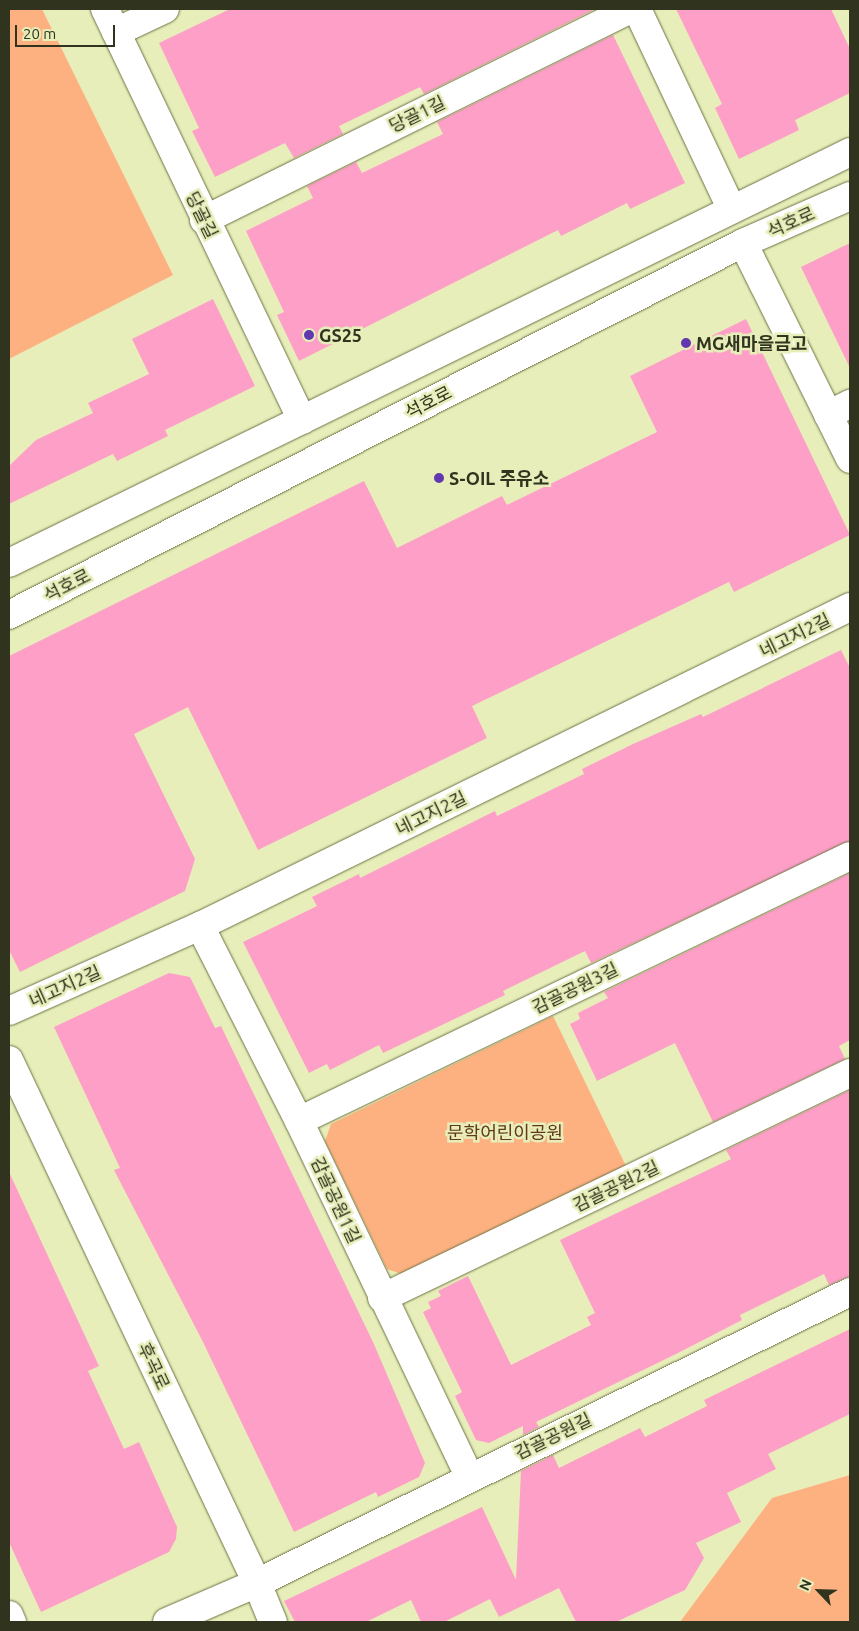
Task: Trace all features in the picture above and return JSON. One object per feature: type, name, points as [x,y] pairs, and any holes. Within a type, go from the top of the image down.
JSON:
[{"type":"street","points":[[110,20],[165,9]]},
{"type":"street","name":"당골1길","points":[[204,220],[630,9]]},
{"type":"street","points":[[637,9],[731,208]]},
{"type":"street","name":"당골길","points":[[110,20],[204,220],[302,420]]},
{"type":"street","points":[[9,563],[731,208],[850,152]]},
{"type":"street","name":"석호로","points":[[9,615],[743,243],[850,196]]},
{"type":"street","points":[[743,243],[839,410],[850,459]]},
{"type":"street","name":"네고지2길","points":[[9,1011],[200,926],[850,607]]},
{"type":"street","name":"감골공원3길","points":[[299,1121],[850,856]]},
{"type":"street","name":"감골공원1길","points":[[200,926],[299,1121],[382,1298],[469,1476]]},
{"type":"street","name":"후곡로","points":[[9,1060],[257,1583],[273,1622]]},
{"type":"street","name":"감골공원2길","points":[[382,1298],[850,1073]]},
{"type":"street","name":"감골공원길","points":[[257,1583],[469,1476],[850,1292]]},
{"type":"street","points":[[167,1622],[257,1583]]},
{"type":"street","points":[[9,1615],[12,1622]]},
{"type":"green space","points":[[9,9],[42,9],[173,275],[9,359]]},
{"type":"green space","name":"문학어린이공원","points":[[553,1016],[626,1166],[404,1275],[387,1269],[325,1141],[331,1124]]},
{"type":"green space","points":[[850,1475],[850,1622],[680,1622],[772,1498]]},
{"type":"building","points":[[230,9],[595,9],[424,94],[420,87],[339,126],[343,134],[294,158],[285,143],[215,177],[192,131],[199,128],[159,43]]},
{"type":"building","points":[[676,9],[831,9],[850,49],[850,93],[795,120],[799,130],[739,159],[715,108],[722,104]]},
{"type":"building","points":[[613,35],[685,183],[630,209],[627,203],[561,236],[558,230],[299,361],[277,315],[284,312],[246,231],[313,198],[307,186],[356,162],[362,173],[443,134],[437,122]]},
{"type":"building","points":[[850,243],[850,368],[801,267]]},
{"type":"building","points":[[213,299],[255,386],[165,430],[168,436],[117,461],[113,454],[9,504],[9,466],[36,440],[93,413],[88,403],[149,374],[132,339]]},
{"type":"building","points":[[746,319],[850,535],[734,592],[729,582],[472,706],[487,738],[258,850],[188,707],[134,734],[195,859],[185,891],[20,972],[9,950],[9,656],[364,481],[397,548],[502,496],[507,505],[657,432],[630,376]]},
{"type":"building","points":[[841,650],[850,668],[850,841],[591,963],[585,951],[503,991],[505,995],[383,1053],[379,1045],[330,1070],[327,1064],[309,1073],[243,942],[317,906],[312,897],[359,874],[360,878],[495,811],[497,816],[584,774],[582,769],[633,744],[701,714],[703,717]]},
{"type":"building","points":[[850,873],[850,1040],[839,1046],[845,1059],[713,1122],[675,1043],[597,1081],[570,1024],[580,1019],[578,1013],[608,998],[604,992]]},
{"type":"building","points":[[169,973],[190,977],[215,1028],[221,1026],[373,1342],[425,1463],[419,1477],[378,1497],[376,1492],[294,1532],[203,1342],[114,1170],[120,1168],[54,1027]]},
{"type":"building","points":[[850,1090],[850,1276],[829,1285],[824,1274],[740,1315],[742,1320],[676,1354],[536,1422],[539,1427],[523,1435],[523,1426],[489,1443],[476,1440],[455,1396],[462,1392],[423,1312],[431,1308],[428,1302],[441,1296],[438,1291],[468,1276],[511,1365],[591,1325],[587,1317],[595,1313],[560,1240],[731,1159],[726,1150]]},
{"type":"building","points":[[9,1172],[99,1366],[88,1371],[124,1449],[139,1442],[177,1527],[176,1539],[169,1552],[41,1612],[9,1542]]},
{"type":"building","points":[[850,1329],[850,1414],[768,1454],[776,1469],[727,1493],[741,1522],[696,1543],[704,1558],[685,1590],[616,1622],[576,1622],[559,1588],[499,1617],[490,1599],[444,1622],[421,1622],[411,1600],[366,1622],[295,1622],[284,1601],[482,1507],[516,1580],[521,1471],[553,1455],[559,1468],[640,1428],[645,1437],[707,1406],[704,1400]]},
{"type":"place","name":"GS25","points":[[309,335]]},
{"type":"place","name":"MG새마을금고","points":[[686,343]]},
{"type":"place","name":"S-OIL 주유소","points":[[439,478]]}]
